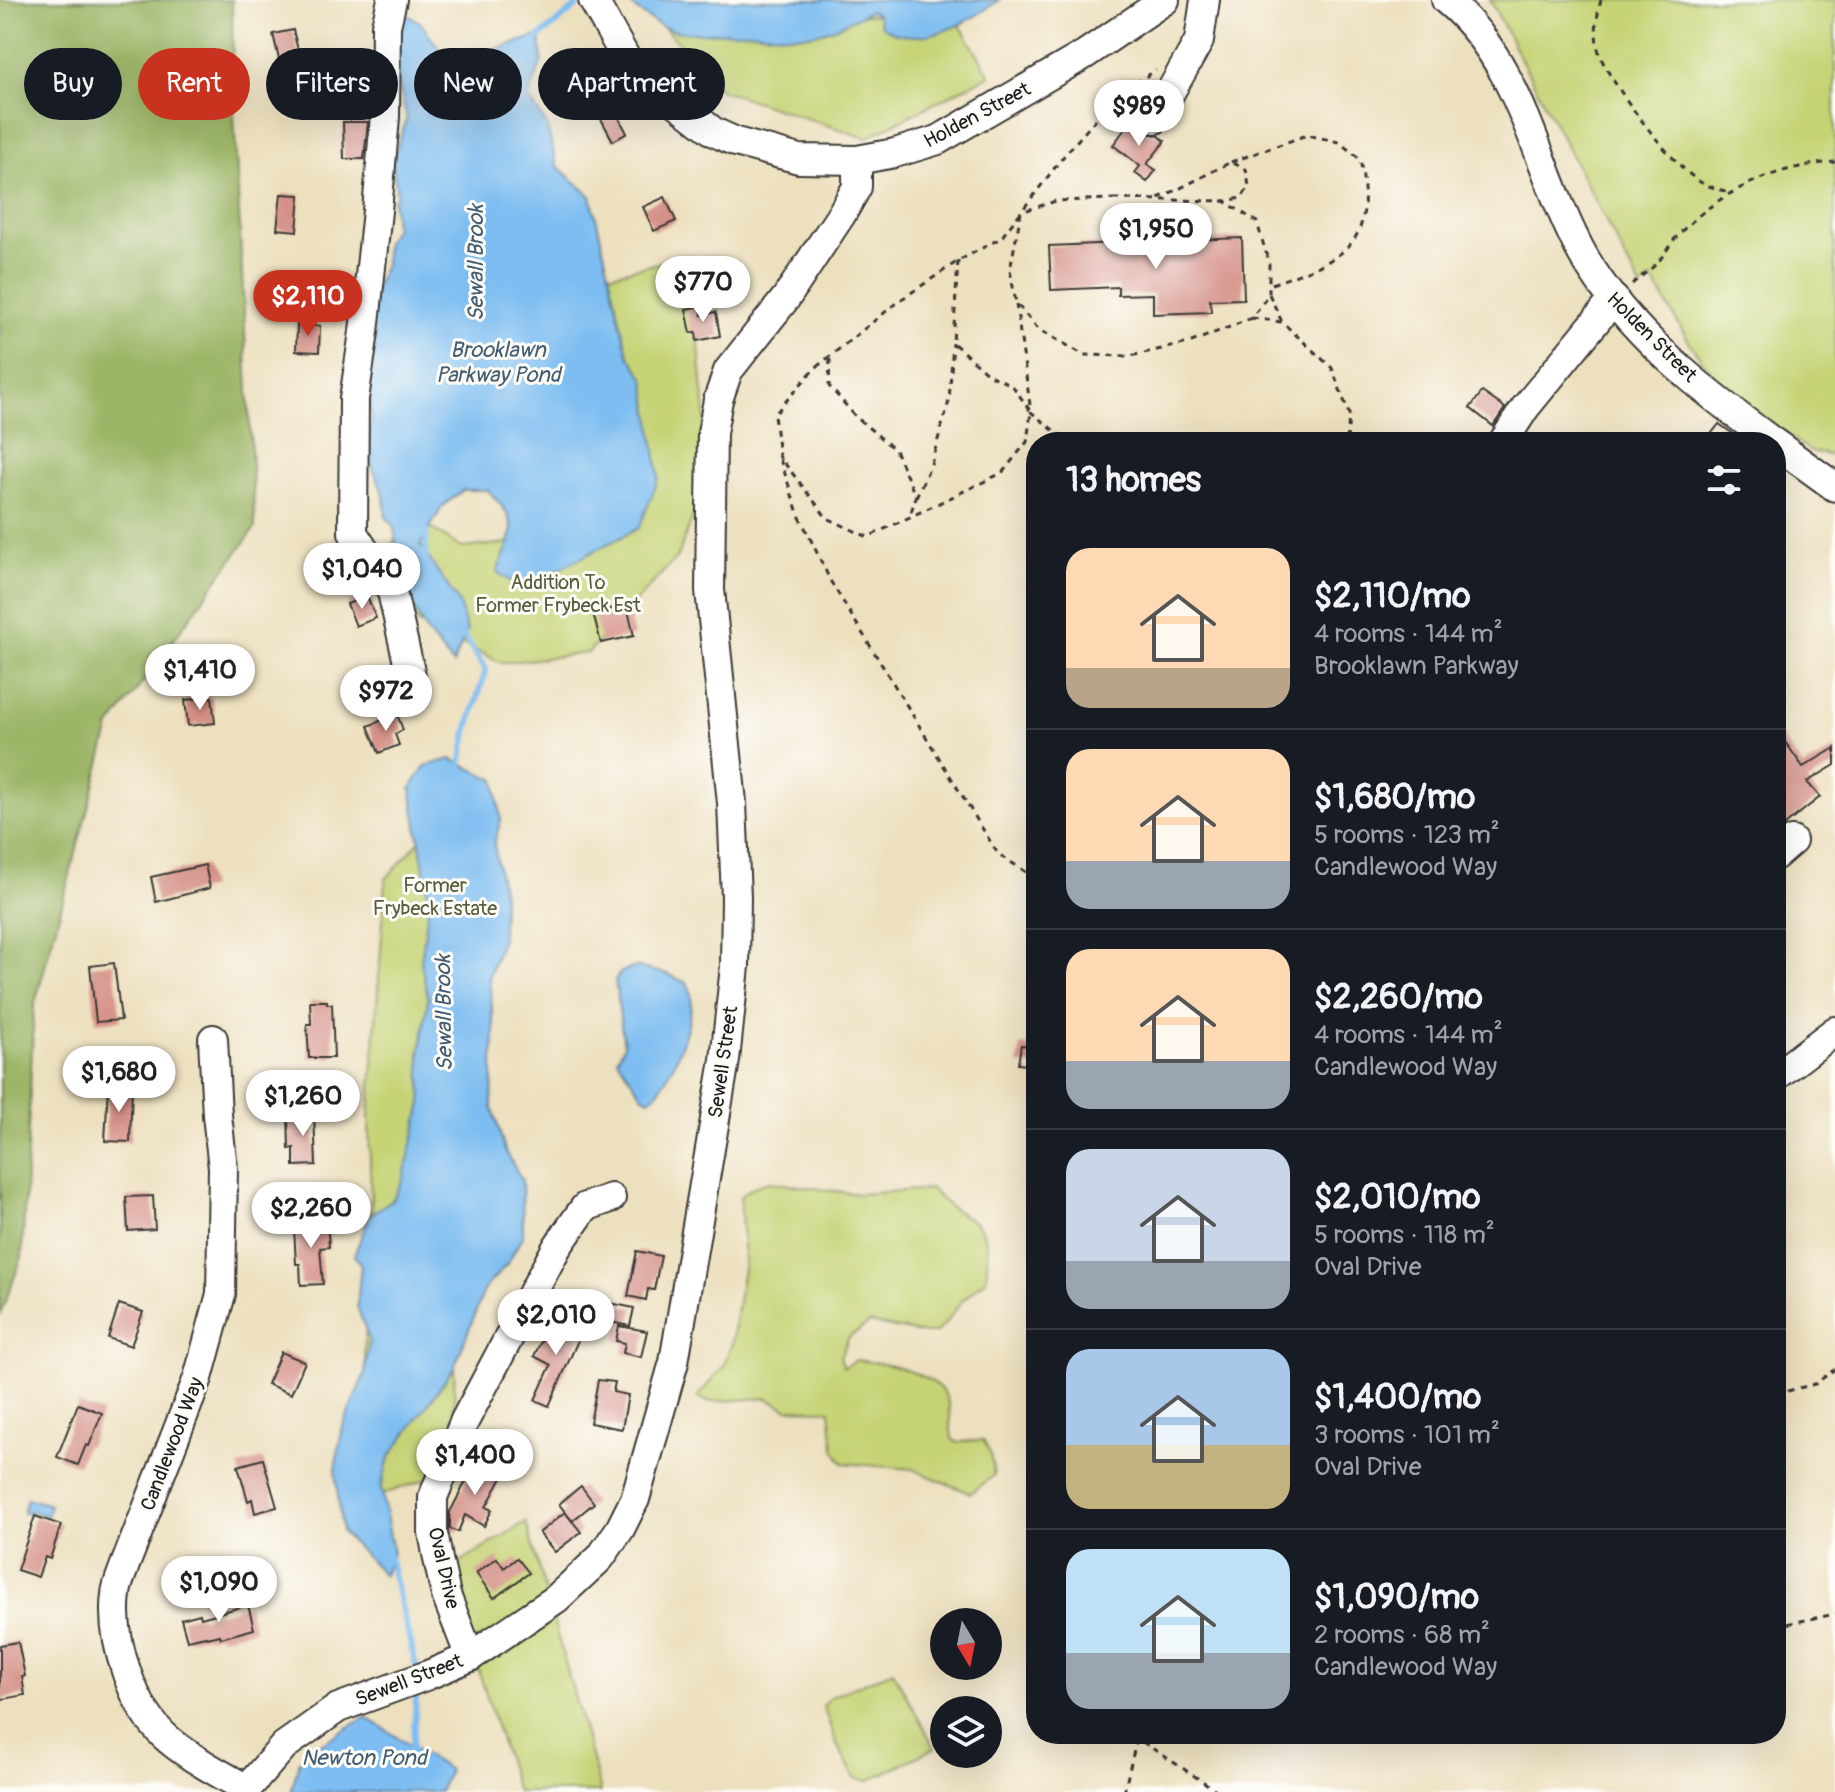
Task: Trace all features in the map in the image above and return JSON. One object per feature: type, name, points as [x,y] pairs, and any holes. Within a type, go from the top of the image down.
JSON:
[{"type":"street","points":[[392,0],[386,26],[385,117],[377,211],[354,399],[353,533],[392,592],[411,676]]},
{"type":"street","name":"Holden Street","points":[[593,0],[628,62],[637,72],[714,132],[767,152],[799,159],[857,160],[938,140],[1084,55],[1165,0]]},
{"type":"street","points":[[1155,119],[1199,41],[1205,0]]},
{"type":"street","name":"Holden Street","points":[[1446,0],[1467,17],[1512,89],[1566,220],[1584,256],[1614,299],[1666,355],[1758,432]]},
{"type":"street","name":"Sewell Street","points":[[246,1790],[284,1746],[338,1708],[470,1657],[556,1599],[600,1558],[620,1529],[635,1499],[674,1362],[725,1060],[735,966],[732,803],[710,590],[712,433],[718,400],[728,371],[786,298],[841,215],[857,187],[857,160]]},
{"type":"street","points":[[1509,432],[1525,408],[1614,299]]},
{"type":"street","name":"Holden Street","points":[[1786,453],[1835,487]]},
{"type":"street","points":[[1786,1068],[1835,1031]]},
{"type":"street","name":"Candlewood Way","points":[[213,1039],[223,1168],[221,1294],[198,1378],[125,1565],[116,1594],[117,1627],[130,1684],[145,1711],[166,1738],[246,1790]]},
{"type":"street","name":"Oval Drive","points":[[470,1657],[446,1595],[433,1532],[433,1497],[465,1420],[557,1247],[585,1207],[611,1198]]},
{"type":"path","points":[[1601,0],[1595,23],[1601,59],[1638,115],[1674,160],[1701,183],[1733,193]]},
{"type":"path","points":[[1026,871],[998,854],[831,582],[798,513],[779,456],[774,415],[814,369],[899,301],[958,261],[1001,238],[1063,157],[1116,96],[1163,65]]},
{"type":"path","points":[[1154,199],[1186,187],[1199,176],[1231,162],[1307,135],[1339,142],[1360,159],[1365,184],[1364,214],[1354,243],[1324,265],[1269,285]]},
{"type":"path","points":[[1021,212],[1056,201],[1224,201],[1242,198],[1249,186],[1246,169],[1231,162]]},
{"type":"path","points":[[1614,299],[1657,264],[1679,234],[1716,202],[1765,175],[1801,164],[1835,162]]},
{"type":"path","points":[[1224,201],[1257,222],[1269,264],[1269,294],[1282,322],[1332,368],[1349,414],[1348,432]]},
{"type":"path","points":[[1021,212],[1010,270],[1031,412],[1028,432]]},
{"type":"path","points":[[909,518],[931,464],[949,401],[958,261]]},
{"type":"path","points":[[1252,318],[1269,294]]},
{"type":"path","points":[[1016,303],[1038,329],[1084,355],[1130,356],[1145,353],[1189,343],[1252,318],[1282,322]]},
{"type":"path","points":[[953,343],[989,375],[1012,385],[1031,412],[1056,432]]},
{"type":"path","points":[[830,357],[829,386],[856,417],[895,450],[916,497]]},
{"type":"path","points":[[779,456],[827,518],[868,537],[1002,473],[1026,443]]},
{"type":"path","points":[[1786,1391],[1815,1384],[1835,1369]]},
{"type":"path","points":[[1786,1624],[1835,1614]]},
{"type":"path","points":[[1124,1792],[1137,1744]]},
{"type":"path","points":[[1150,1744],[1219,1792]]},
{"type":"green space","points":[[0,0],[232,0],[233,48],[138,48],[138,120],[234,120],[255,528],[110,727],[34,1007],[22,1257],[0,1316]]},
{"type":"green space","points":[[1490,0],[1835,0],[1835,456],[1812,452],[1776,428],[1713,375],[1691,345],[1652,279],[1641,288]]},
{"type":"green space","points":[[952,12],[990,75],[866,138],[725,91],[725,48],[683,48],[660,23]]},
{"type":"green space","name":"Addition To Former Frybeck Est","points":[[667,261],[696,314],[710,470],[678,556],[588,653],[502,663],[418,623],[382,571],[406,512],[462,548],[517,542],[590,279]]},
{"type":"green space","name":"Former Frybeck Estate","points":[[443,830],[455,1224],[454,1469],[379,1496],[364,1350],[372,1250],[369,1117],[386,879],[422,838]]},
{"type":"green space","points":[[769,1182],[858,1194],[931,1189],[981,1230],[986,1240],[986,1279],[962,1301],[944,1325],[935,1333],[919,1333],[870,1323],[849,1337],[840,1357],[844,1367],[856,1360],[892,1366],[919,1375],[940,1388],[948,1402],[953,1440],[983,1440],[991,1455],[994,1475],[970,1493],[912,1469],[843,1463],[834,1449],[830,1410],[787,1409],[766,1398],[709,1402],[697,1397],[723,1367],[732,1343],[744,1261],[740,1197],[753,1187]]},
{"type":"green space","points":[[526,1522],[601,1792],[517,1792],[447,1571]]},
{"type":"green space","points":[[893,1671],[930,1739],[930,1750],[868,1781],[855,1778],[837,1745],[823,1706],[830,1697]]},
{"type":"water","points":[[626,0],[999,0],[957,25],[926,35],[911,36],[881,26],[877,14],[870,11],[831,29],[807,35],[691,33],[654,22]]},
{"type":"water","name":"Brooklawn Parkway Pond","points":[[402,12],[420,22],[439,48],[414,48],[414,120],[522,120],[522,48],[499,48],[540,35],[538,72],[529,98],[538,112],[538,120],[543,120],[547,126],[557,166],[591,196],[628,354],[645,379],[659,478],[639,528],[536,581],[513,583],[497,572],[512,528],[506,512],[488,490],[463,490],[442,507],[420,545],[459,603],[467,631],[453,664],[427,633],[406,594],[393,524],[386,517],[384,495],[366,451],[372,420],[365,369],[369,303],[385,265],[386,241],[395,228],[393,201],[397,194],[392,162],[407,118],[398,81],[396,48]]},
{"type":"water","points":[[451,759],[495,780],[501,820],[494,844],[503,895],[502,938],[489,977],[494,1031],[492,1106],[505,1150],[522,1180],[523,1235],[508,1263],[485,1288],[454,1368],[389,1458],[381,1488],[393,1553],[384,1575],[342,1532],[335,1469],[343,1426],[365,1373],[369,1340],[357,1306],[361,1264],[354,1255],[370,1215],[393,1199],[403,1180],[422,1104],[420,1054],[428,998],[421,962],[429,901],[411,788],[425,766]]},
{"type":"water","points":[[637,967],[667,974],[687,983],[691,994],[689,1020],[679,1051],[665,1081],[650,1099],[643,1096],[617,1059],[624,1046],[615,981],[624,971]]},
{"type":"water","points":[[27,1498],[50,1505],[47,1516],[29,1511],[28,1514],[23,1513]]},
{"type":"water","name":"Newton Pond","points":[[366,1717],[449,1770],[439,1792],[291,1792],[299,1762],[314,1748]]},
{"type":"building","points":[[293,30],[298,48],[276,48],[273,34]]},
{"type":"building","points":[[1134,117],[1146,133],[1158,135],[1165,141],[1147,164],[1156,170],[1147,182],[1135,173],[1140,166],[1113,145]]},
{"type":"building","points":[[602,120],[620,120],[627,133],[613,141]]},
{"type":"building","points":[[343,122],[368,122],[364,159],[344,159]]},
{"type":"building","points":[[281,194],[300,195],[297,231],[277,229]]},
{"type":"building","points":[[665,197],[676,221],[654,231],[643,207]]},
{"type":"building","points":[[1242,238],[1244,299],[1210,300],[1211,312],[1153,314],[1153,294],[1118,295],[1118,287],[1051,290],[1049,246]]},
{"type":"building","points":[[701,306],[702,315],[716,312],[720,336],[697,341],[696,332],[691,333],[686,309]]},
{"type":"building","points":[[297,325],[320,326],[319,352],[296,351]]},
{"type":"building","points":[[1482,392],[1505,408],[1493,426],[1470,408]]},
{"type":"building","points":[[1719,424],[1730,432],[1713,432]]},
{"type":"building","points":[[367,596],[376,618],[356,626],[347,604]]},
{"type":"building","points":[[624,606],[625,611],[628,610],[634,636],[601,643],[593,613]]},
{"type":"building","points":[[212,697],[215,723],[188,726],[185,700]]},
{"type":"building","points":[[397,714],[403,730],[395,734],[399,745],[379,753],[368,726]]},
{"type":"building","points":[[1786,743],[1803,767],[1835,748],[1835,765],[1807,782],[1820,797],[1786,824]]},
{"type":"building","points":[[205,865],[210,888],[156,902],[151,877]]},
{"type":"building","points":[[114,963],[121,1020],[96,1022],[90,966]]},
{"type":"building","points":[[310,1001],[332,1004],[334,1058],[309,1058],[307,1024],[311,1024]]},
{"type":"building","points":[[1021,1045],[1026,1046],[1026,1065],[1018,1064]]},
{"type":"building","points":[[108,1086],[132,1087],[130,1142],[105,1141]]},
{"type":"building","points":[[314,1112],[316,1165],[294,1166],[294,1148],[289,1149],[288,1113]]},
{"type":"building","points":[[153,1196],[155,1229],[128,1231],[126,1197]]},
{"type":"building","points":[[327,1219],[329,1247],[320,1248],[323,1284],[301,1285],[300,1264],[296,1264],[294,1228],[306,1228],[305,1221]]},
{"type":"building","points":[[637,1251],[661,1256],[654,1290],[648,1289],[646,1300],[628,1296]]},
{"type":"building","points":[[610,1303],[634,1308],[630,1326],[606,1321]]},
{"type":"building","points":[[119,1304],[143,1312],[131,1346],[108,1338]]},
{"type":"building","points":[[566,1321],[583,1329],[549,1406],[535,1400],[551,1365],[534,1356],[549,1325],[561,1331]]},
{"type":"building","points":[[619,1326],[647,1331],[641,1357],[623,1353],[625,1343],[616,1341]]},
{"type":"building","points":[[281,1352],[305,1362],[291,1394],[267,1384]]},
{"type":"building","points":[[598,1380],[615,1382],[613,1392],[628,1395],[622,1429],[590,1423]]},
{"type":"building","points":[[78,1404],[102,1413],[78,1465],[57,1457]]},
{"type":"building","points":[[263,1459],[277,1507],[255,1513],[252,1499],[248,1501],[238,1466]]},
{"type":"building","points":[[476,1462],[503,1476],[486,1507],[492,1510],[484,1526],[465,1515],[458,1532],[450,1529],[450,1512]]},
{"type":"building","points":[[581,1486],[594,1503],[572,1521],[559,1504]]},
{"type":"building","points":[[565,1512],[581,1532],[555,1552],[539,1533]]},
{"type":"building","points":[[35,1516],[61,1525],[50,1559],[45,1557],[38,1577],[17,1570]]},
{"type":"building","points":[[497,1558],[504,1568],[517,1558],[529,1573],[494,1598],[476,1573]]},
{"type":"building","points":[[248,1605],[254,1629],[221,1638],[220,1635],[187,1640],[181,1619],[200,1614],[201,1618]]},
{"type":"building","points":[[18,1642],[25,1676],[22,1677],[25,1695],[3,1699],[0,1696],[0,1645]]},
{"type":"waterway","name":"Sewall Brook","points":[[537,39],[577,6]]},
{"type":"waterway","name":"Sewall Brook","points":[[426,527],[426,560]]},
{"type":"waterway","name":"Sewall Brook","points":[[460,769],[468,728],[486,670],[461,632]]},
{"type":"waterway","name":"Sewall Brook","points":[[388,1553],[417,1670]]},
{"type":"waterway","name":"Sewall Brook","points":[[412,1754],[417,1686]]}]
